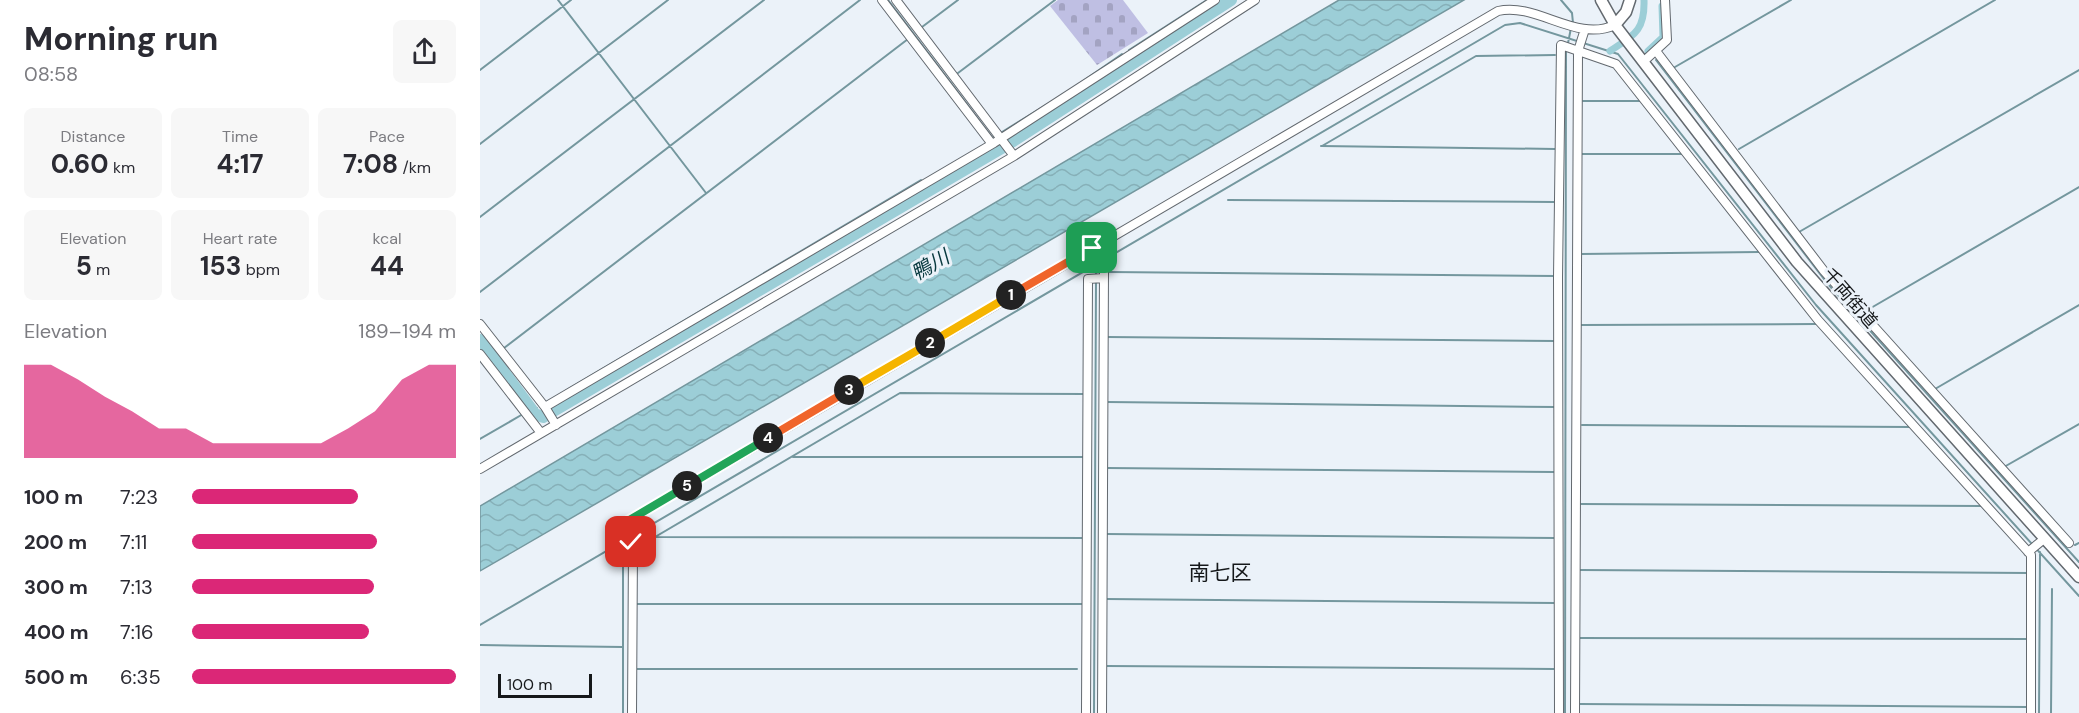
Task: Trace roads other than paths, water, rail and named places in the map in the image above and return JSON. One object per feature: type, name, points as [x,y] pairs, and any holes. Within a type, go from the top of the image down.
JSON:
[{"type":"street","points":[[882,0],[1000,143],[1014,156]]},
{"type":"street","points":[[896,0],[1000,143]]},
{"type":"street","points":[[548,411],[1000,143],[1215,0]]},
{"type":"street","points":[[480,469],[1014,156],[1255,0]]},
{"type":"street","name":"千両街道","points":[[1594,0],[1619,29]]},
{"type":"street","name":"千両街道","points":[[1601,0],[1643,62],[1797,262],[2043,540],[2079,577]]},
{"type":"street","points":[[632,713],[631,542],[621,525],[1498,11],[1514,9],[1571,25],[1584,32],[1599,31],[1619,29],[1630,0]]},
{"type":"street","points":[[1643,62],[1667,40],[1665,0]]},
{"type":"street","points":[[1575,713],[1579,49],[1584,32]]},
{"type":"street","points":[[1559,713],[1558,53],[1561,45],[1579,49],[1616,64],[1818,321],[2030,550],[2031,713]]},
{"type":"street","points":[[1656,51],[1824,271],[2069,543]]},
{"type":"street","points":[[1093,250],[1103,268],[1098,278],[1102,713]]},
{"type":"street","points":[[1086,713],[1088,279],[1098,278]]},
{"type":"street","points":[[480,324],[548,411],[556,425]]},
{"type":"street","points":[[480,354],[542,433]]},
{"type":"street","points":[[2030,550],[2043,540]]},
{"type":"water","name":"鴨川","points":[[1339,0],[1464,0],[480,571],[480,506]]},
{"type":"waterway","points":[[558,0],[706,193]]},
{"type":"waterway","points":[[480,70],[571,0]]},
{"type":"waterway","points":[[480,144],[668,0]]},
{"type":"waterway","points":[[480,217],[764,0]]},
{"type":"waterway","points":[[480,292],[860,0]]},
{"type":"waterway","points":[[888,0],[1001,149]]},
{"type":"waterway","points":[[922,27],[958,0]]},
{"type":"waterway","points":[[958,73],[1055,0]]},
{"type":"waterway","points":[[1129,50],[1207,0]]},
{"type":"waterway","points":[[480,340],[535,414],[543,417],[1010,143],[1231,0]]},
{"type":"waterway","points":[[1561,0],[1572,13],[1573,23]]},
{"type":"waterway","points":[[1610,51],[1626,41],[1640,26],[1644,0]]},
{"type":"waterway","points":[[1675,67],[1791,0]]},
{"type":"waterway","points":[[1739,149],[1995,0]]},
{"type":"waterway","points":[[1648,51],[1663,37],[1662,6]]},
{"type":"waterway","points":[[480,625],[1505,25],[1520,23],[1618,54],[1816,305],[2079,596]]},
{"type":"waterway","points":[[1568,43],[1571,28]]},
{"type":"waterway","points":[[504,348],[908,39]]},
{"type":"waterway","points":[[1565,713],[1566,52]]},
{"type":"waterway","points":[[1076,86],[1122,54]]},
{"type":"waterway","points":[[1322,146],[1476,56],[1555,55]]},
{"type":"waterway","points":[[1656,60],[1827,283],[2079,562]]},
{"type":"waterway","points":[[1799,232],[2079,70]]},
{"type":"waterway","points":[[1583,101],[1641,101]]},
{"type":"waterway","points":[[1002,132],[1051,102]]},
{"type":"waterway","points":[[1321,146],[1555,149]]},
{"type":"waterway","points":[[1582,154],[1682,154]]},
{"type":"waterway","points":[[565,391],[921,180]]},
{"type":"waterway","points":[[1864,312],[2079,187]]},
{"type":"waterway","points":[[1228,200],[1554,202]]},
{"type":"waterway","points":[[1581,254],[1759,252]]},
{"type":"waterway","points":[[1096,264],[1096,276]]},
{"type":"waterway","points":[[1109,272],[1555,276]]},
{"type":"waterway","points":[[1094,713],[1096,281]]},
{"type":"waterway","points":[[1935,389],[2079,305]]},
{"type":"waterway","points":[[1581,325],[1816,324]]},
{"type":"waterway","points":[[1107,337],[1555,341]]},
{"type":"waterway","points":[[638,547],[900,393],[1085,394]]},
{"type":"waterway","points":[[1107,402],[1555,407]]},
{"type":"waterway","points":[[532,411],[537,408]]},
{"type":"waterway","points":[[480,439],[523,414]]},
{"type":"waterway","points":[[2004,467],[2079,424]]},
{"type":"waterway","points":[[1582,425],[1910,427]]},
{"type":"waterway","points":[[793,457],[1084,457]]},
{"type":"waterway","points":[[1107,468],[1554,472]]},
{"type":"waterway","points":[[1580,504],[1982,506]]},
{"type":"waterway","points":[[1106,534],[1556,538]]},
{"type":"waterway","points":[[656,537],[1082,538]]},
{"type":"waterway","points":[[621,542],[622,546]]},
{"type":"waterway","points":[[2075,545],[2079,543]]},
{"type":"waterway","points":[[2039,713],[2040,552]]},
{"type":"waterway","points":[[623,553],[623,713]]},
{"type":"waterway","points":[[1580,570],[2029,573]]},
{"type":"waterway","points":[[2051,713],[2052,589]]},
{"type":"waterway","points":[[1106,599],[1556,603]]},
{"type":"waterway","points":[[636,604],[1083,604]]},
{"type":"waterway","points":[[1580,638],[2028,639]]},
{"type":"waterway","points":[[480,645],[623,647]]},
{"type":"waterway","points":[[1106,666],[1554,669]]},
{"type":"waterway","points":[[636,669],[1077,669]]},
{"type":"waterway","points":[[1579,704],[2027,707]]},
{"type":"district","name":"南七区","points":[[1220,573]]}]
